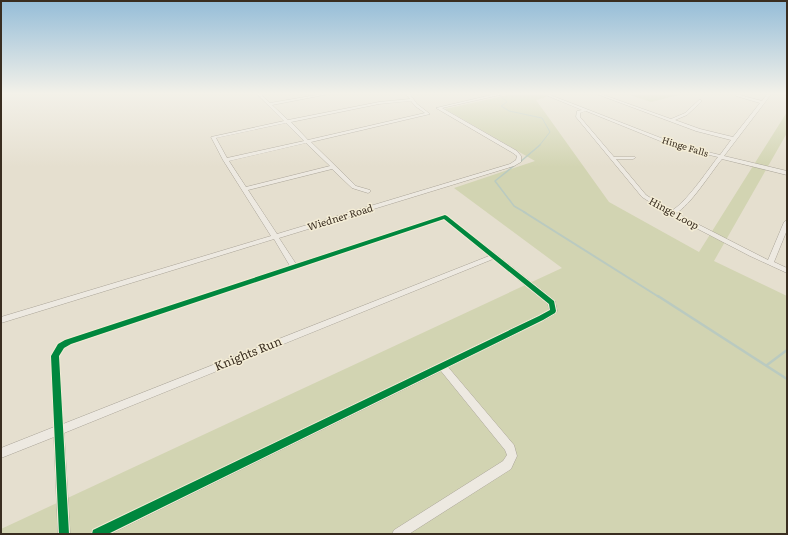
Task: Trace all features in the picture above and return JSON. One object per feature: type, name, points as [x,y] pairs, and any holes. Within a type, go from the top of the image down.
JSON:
[{"type":"street","points":[[283,118],[354,187],[368,191]]},
{"type":"street","points":[[294,266],[226,160],[213,137],[307,118]]},
{"type":"street","points":[[226,160],[411,118]]},
{"type":"street","name":"Wiedner Road","points":[[1,320],[519,161],[518,156],[511,150],[455,118]]},
{"type":"street","name":"Hinge Loop","points":[[578,118],[644,196],[671,213],[770,264],[787,271]]},
{"type":"street","name":"Hinge Falls","points":[[606,118],[677,146],[787,173]]},
{"type":"street","points":[[666,118],[698,130],[734,139]]},
{"type":"street","points":[[672,120],[677,118]]},
{"type":"street","points":[[671,213],[679,209],[750,118]]},
{"type":"street","points":[[612,158],[633,158]]},
{"type":"street","points":[[245,189],[333,166]]},
{"type":"street","points":[[64,534],[60,430],[55,356],[61,346],[68,342],[445,217],[552,303],[553,311],[97,534]]},
{"type":"street","points":[[770,264],[786,225]]},
{"type":"street","name":"Knights Run","points":[[1,452],[60,430],[495,256]]},
{"type":"street","points":[[398,534],[508,465],[512,456],[510,448],[442,366]]},
{"type":"green space","points":[[461,118],[549,118],[609,202],[699,252],[783,118],[787,118],[787,133],[714,261],[787,296],[787,534],[1,534],[1,529],[562,268],[454,188],[535,161]]},
{"type":"waterway","points":[[539,146],[550,132],[542,118]]},
{"type":"waterway","points":[[520,162],[539,146]]},
{"type":"waterway","points":[[515,165],[495,181],[514,206],[526,213]]},
{"type":"waterway","points":[[524,212],[659,297]]},
{"type":"waterway","points":[[658,296],[787,379]]},
{"type":"waterway","points":[[767,365],[787,350]]},
{"type":"cycle path","points":[[64,534],[55,356],[61,346],[68,342],[445,217],[552,303],[553,311],[541,318],[97,534]]}]
